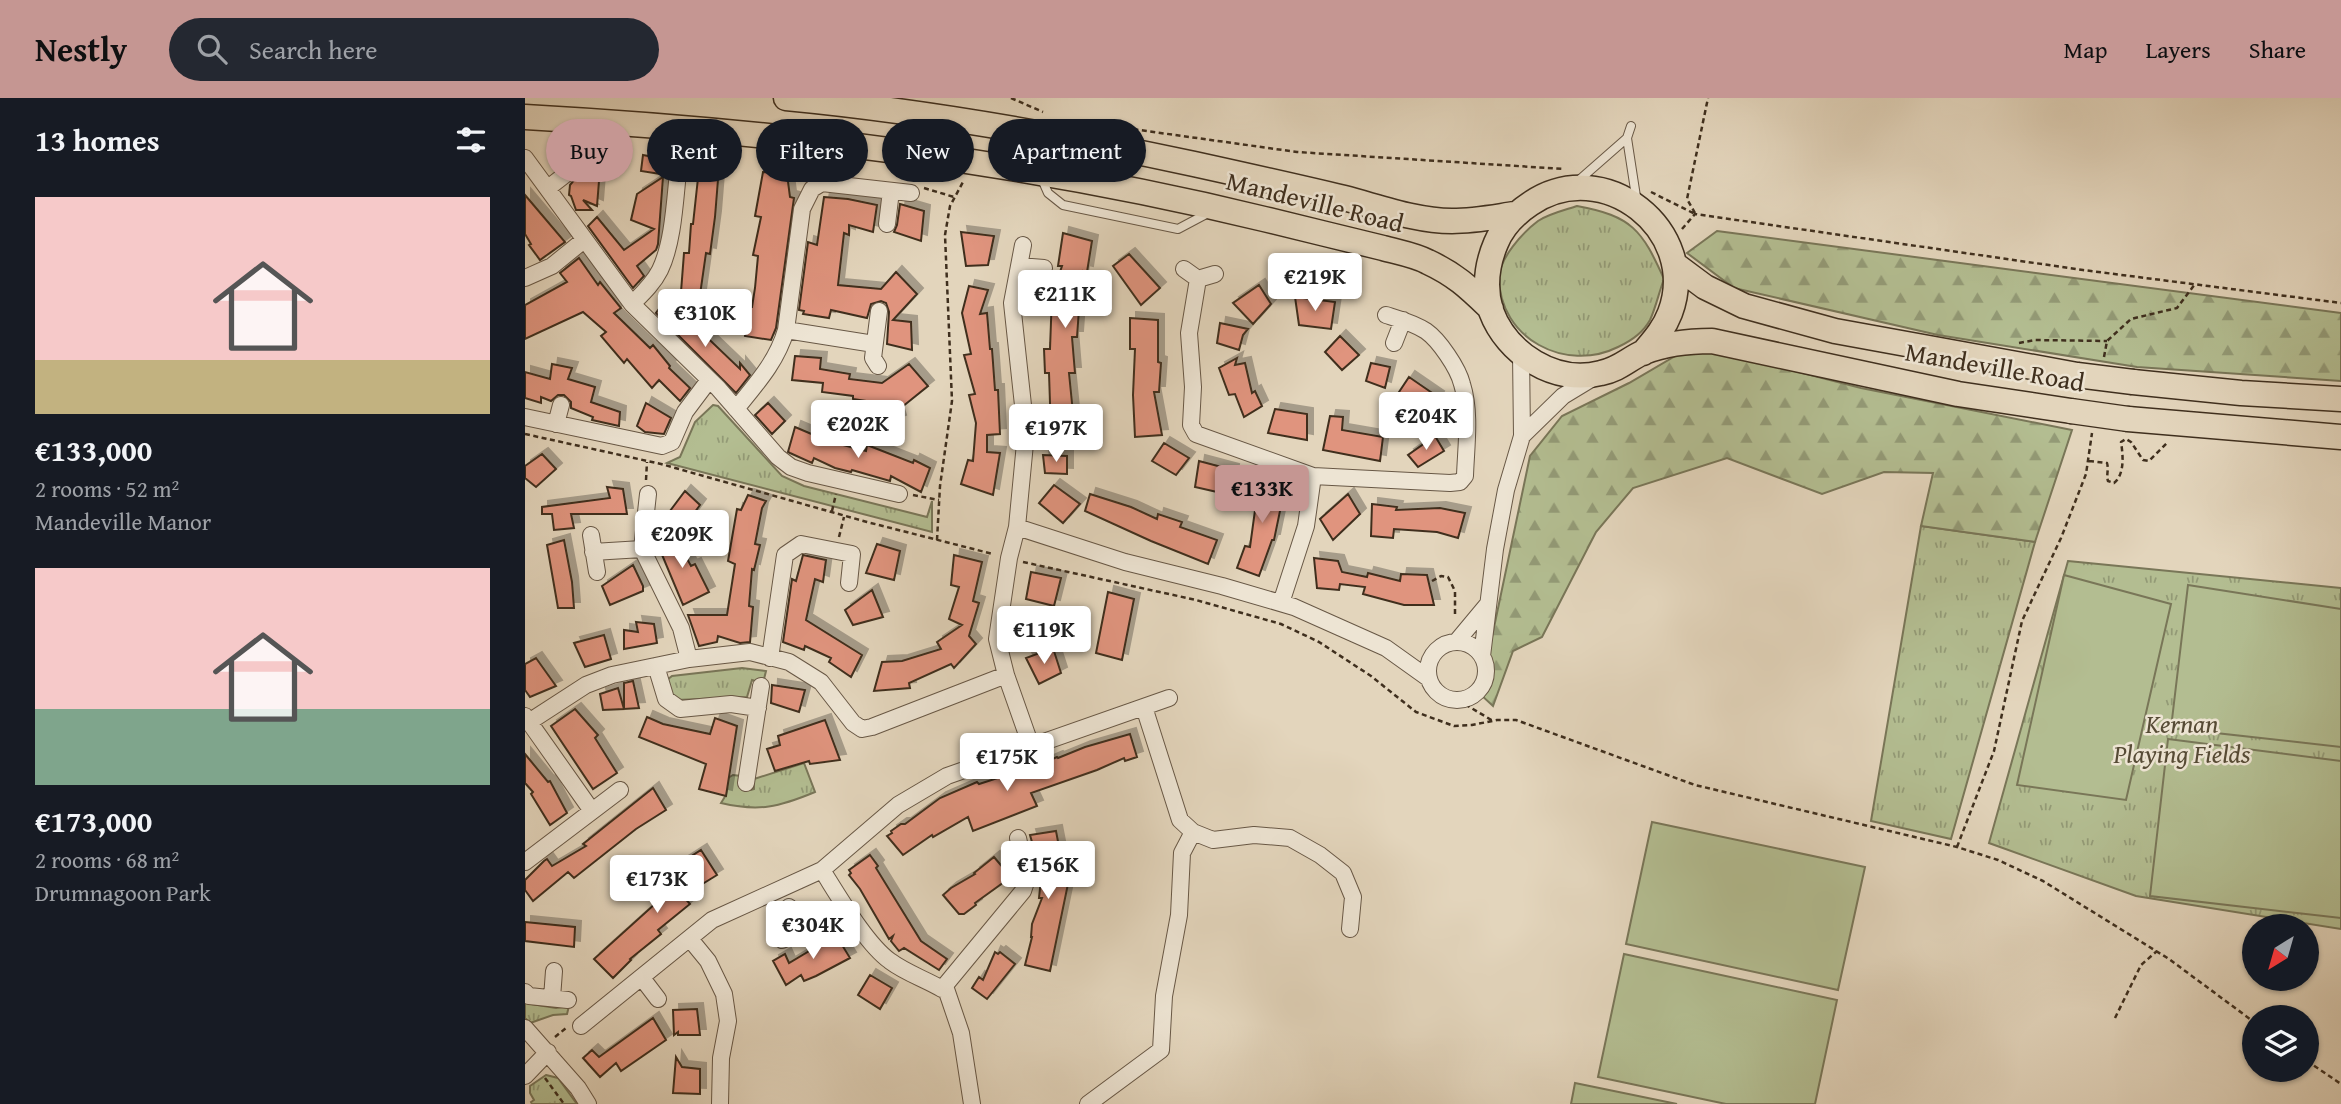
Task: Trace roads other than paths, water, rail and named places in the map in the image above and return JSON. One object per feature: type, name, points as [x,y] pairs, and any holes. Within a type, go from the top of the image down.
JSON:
[{"type":"main road","name":"Mandeville Road","points":[[786,98],[853,101],[1135,152],[1293,186],[1416,217],[1450,221],[1515,214]]},
{"type":"main road","name":"Mandeville Road","points":[[525,117],[621,122],[806,139],[943,156],[1219,208],[1426,260],[1461,280],[1491,309]]},
{"type":"main road","points":[[1571,188],[1636,196],[1655,223],[1671,254],[1675,288],[1670,312],[1659,334],[1643,353],[1623,366],[1600,374],[1579,376],[1558,373],[1539,366],[1521,354],[1503,334],[1491,309],[1487,284],[1490,258],[1499,234],[1515,214],[1541,196],[1571,188]]},
{"type":"main road","name":"Mandeville Road","points":[[1671,254],[1705,286],[1744,306],[1835,331],[2077,375],[2241,393],[2341,399]]},
{"type":"main road","name":"Mandeville Road","points":[[1643,353],[1694,341],[1712,341],[1958,394],[2129,419],[2341,437]]},
{"type":"street","points":[[525,159],[632,304],[709,380],[759,438],[791,467],[899,494]]},
{"type":"street","points":[[548,188],[556,182]]},
{"type":"street","points":[[632,304],[649,287],[665,257],[676,182]]},
{"type":"street","points":[[736,409],[773,363],[786,330],[802,209],[812,189],[822,183],[911,193]]},
{"type":"street","points":[[887,224],[891,191]]},
{"type":"street","points":[[525,278],[552,266],[584,240]]},
{"type":"street","points":[[1023,245],[1012,303],[1026,433],[1017,527],[1009,558],[997,639],[1006,675],[1031,746]]},
{"type":"street","points":[[1019,266],[1044,268]]},
{"type":"street","points":[[1184,269],[1198,279]]},
{"type":"street","points":[[1198,279],[1215,274]]},
{"type":"street","points":[[1198,279],[1189,333],[1193,387],[1191,425],[1196,434],[1313,476],[1460,482],[1465,476],[1467,415],[1462,383],[1449,357],[1427,331],[1386,315]]},
{"type":"street","points":[[878,366],[873,358],[879,311]]},
{"type":"street","points":[[1394,343],[1403,320]]},
{"type":"street","points":[[786,330],[874,344]]},
{"type":"street","points":[[1482,656],[1487,605],[1506,490],[1523,436],[1521,354]]},
{"type":"street","points":[[1523,436],[1563,396],[1600,374]]},
{"type":"street","points":[[525,417],[662,446],[672,442],[685,412],[709,380]]},
{"type":"street","points":[[556,424],[561,405]]},
{"type":"street","points":[[1281,603],[1306,526],[1313,476]]},
{"type":"street","points":[[648,494],[642,549],[681,628],[689,659]]},
{"type":"street","points":[[1017,527],[1125,562],[1294,607],[1385,648],[1428,678],[1439,695],[1458,701],[1468,698],[1482,685],[1486,666],[1476,648],[1457,641]]},
{"type":"street","points":[[591,535],[597,572]]},
{"type":"street","points":[[770,657],[785,555],[801,544],[852,554],[849,583]]},
{"type":"street","points":[[593,552],[642,549]]},
{"type":"street","points":[[1428,678],[1431,656],[1442,645],[1457,641],[1487,605]]},
{"type":"street","points":[[1385,648],[1431,656]]},
{"type":"street","points":[[592,811],[527,719],[586,685],[612,675],[689,659],[750,652],[789,662],[821,682],[852,723],[862,729],[1006,675]]},
{"type":"street","points":[[656,666],[666,699],[680,709],[731,704],[758,708]]},
{"type":"street","points":[[746,783],[761,686]]},
{"type":"street","points":[[581,1026],[712,920],[822,870],[898,805],[947,776],[1169,698]]},
{"type":"street","points":[[1144,707],[1180,820],[1193,832],[1213,840],[1254,835],[1290,838],[1321,855],[1343,873],[1353,897],[1350,929]]},
{"type":"street","points":[[525,862],[620,790]]},
{"type":"street","points":[[1088,1104],[1161,1050],[1164,996],[1179,915],[1182,853],[1193,832]]},
{"type":"street","points":[[822,870],[849,911],[887,960],[942,989],[1023,891],[1027,879],[1018,838]]},
{"type":"street","points":[[789,907],[801,931]]},
{"type":"street","points":[[782,940],[849,911]]},
{"type":"street","points":[[690,939],[708,961],[723,994],[728,1021],[721,1058],[720,1104]]},
{"type":"street","points":[[525,992],[529,996],[560,999],[554,971]]},
{"type":"street","points":[[642,978],[658,999]]},
{"type":"street","points":[[945,986],[961,1033],[972,1104]]},
{"type":"street","points":[[525,1028],[578,1088],[587,1104]]},
{"type":"street","points":[[525,1076],[548,1052]]},
{"type":"lane","points":[[1631,126],[1627,138],[1636,196]]},
{"type":"lane","points":[[1571,188],[1627,138]]},
{"type":"park label","name":"Kernan Playing Fields","points":[[2182,739]]}]
